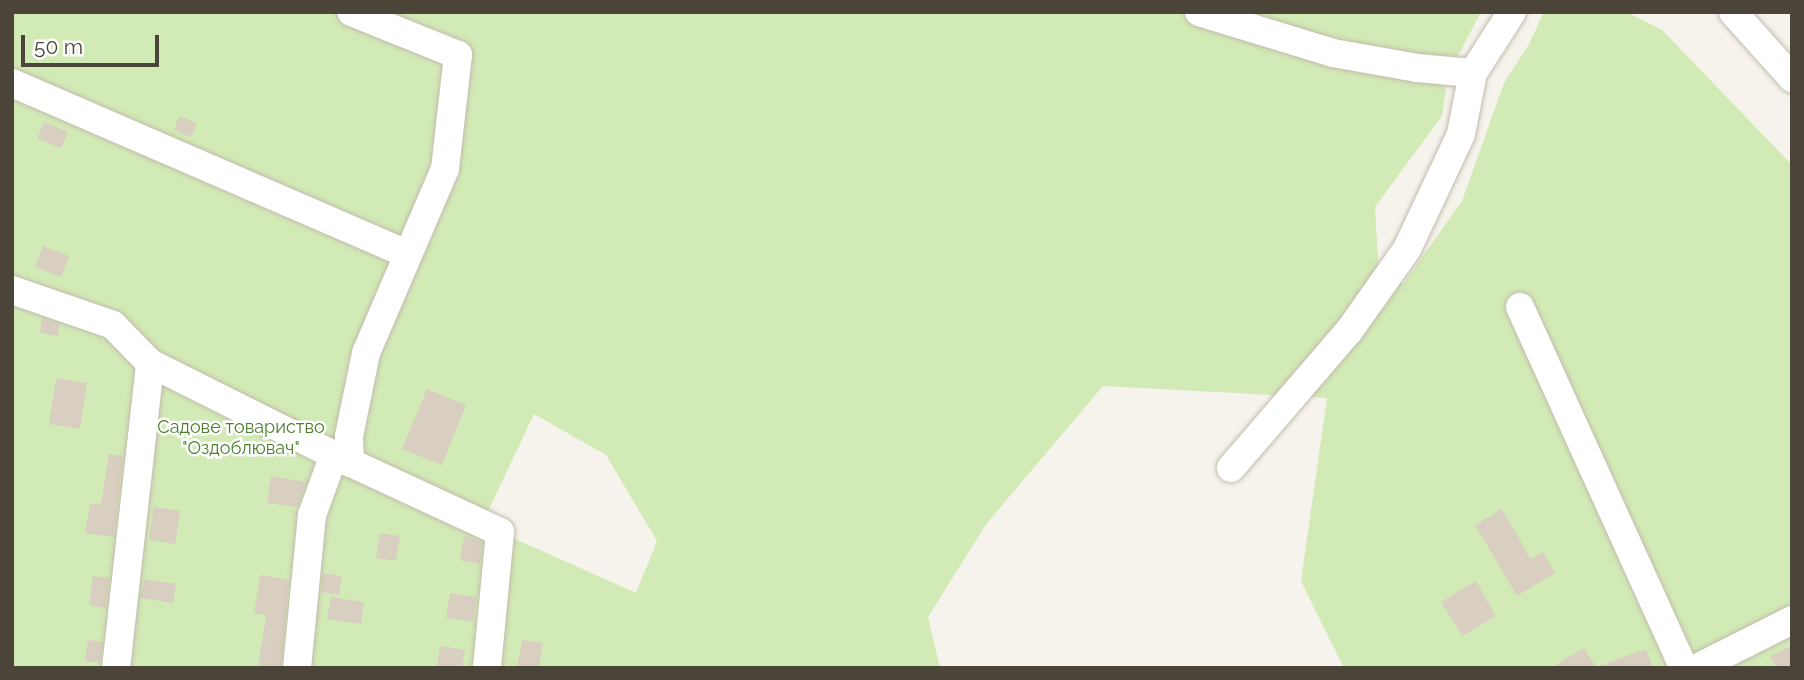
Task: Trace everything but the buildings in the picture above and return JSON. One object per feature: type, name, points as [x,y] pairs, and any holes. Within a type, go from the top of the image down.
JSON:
[{"type":"street","points":[[297,668],[312,515],[342,459],[366,353],[444,169],[458,55],[351,12]]},
{"type":"street","points":[[1199,12],[1334,53],[1417,68],[1473,73]]},
{"type":"street","points":[[1231,468],[1349,331],[1407,249],[1461,134],[1473,73],[1512,12]]},
{"type":"street","points":[[1733,12],[1792,78]]},
{"type":"street","points":[[12,83],[408,254]]},
{"type":"street","points":[[12,290],[113,325],[150,363],[342,459],[500,532],[487,668]]},
{"type":"street","points":[[1520,307],[1684,668]]},
{"type":"street","points":[[116,668],[150,363]]},
{"type":"street","points":[[1697,668],[1792,620]]},
{"type":"green space","name":"Садове товариство \"Оздоблювач\"","points":[[12,12],[1481,12],[1448,75],[1442,116],[1375,207],[1379,275],[1403,284],[1462,201],[1504,83],[1529,44],[1544,12],[1627,12],[1662,30],[1792,165],[1792,668],[1344,668],[1301,581],[1327,398],[1103,386],[987,523],[928,617],[940,668],[12,668]],"holes":[[[534,414],[606,455],[657,541],[636,593],[482,524]]]}]
